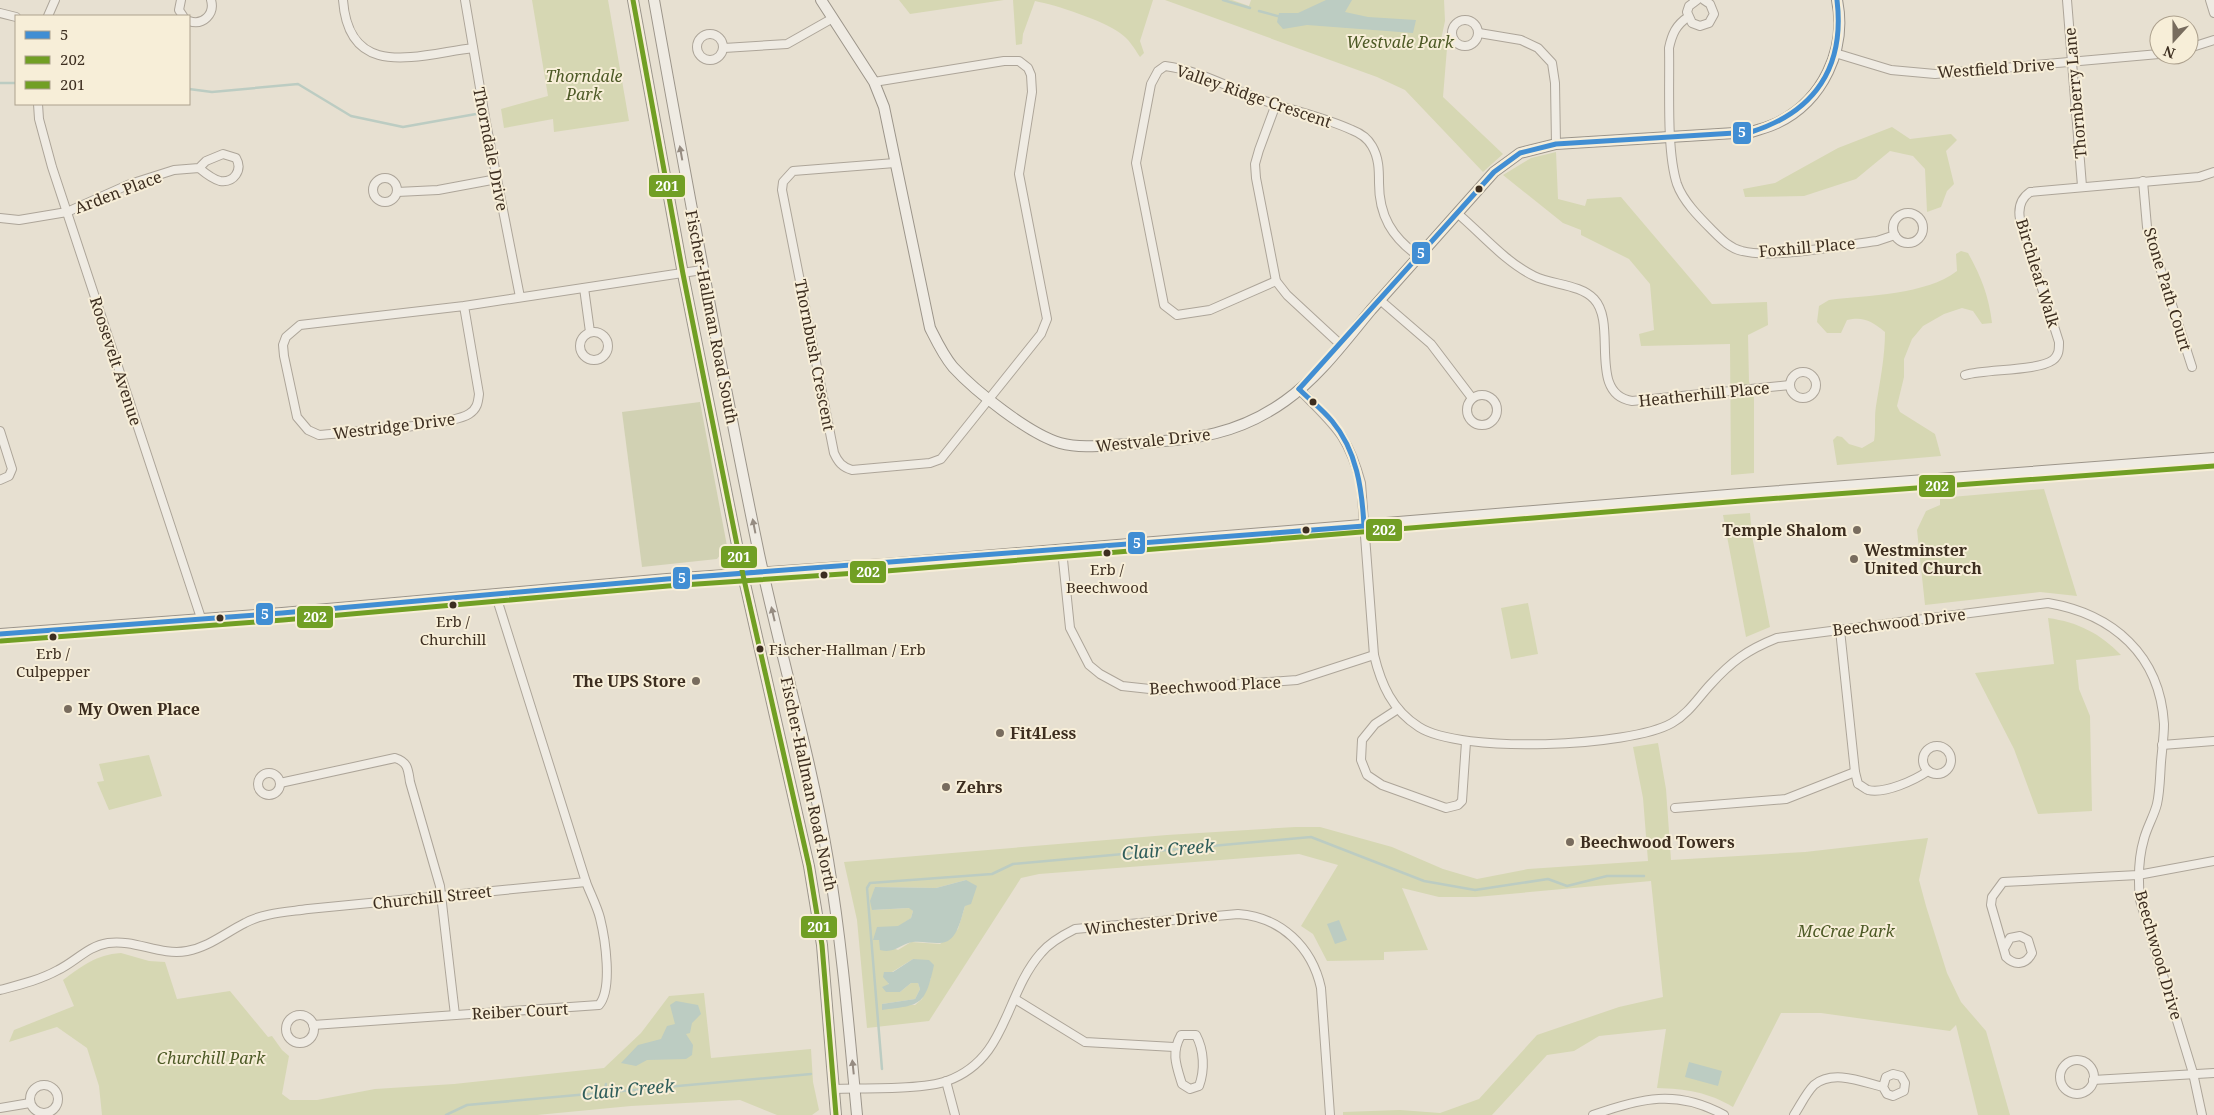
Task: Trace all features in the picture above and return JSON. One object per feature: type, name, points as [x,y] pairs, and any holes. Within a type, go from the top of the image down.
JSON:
[{"type":"main road","name":"Fischer-Hallman Road South","points":[[634,0],[683,274],[742,575]]},
{"type":"main road","name":"Fischer-Hallman Road South","points":[[654,0],[702,270],[763,573]]},
{"type":"main road","name":"Westvale Drive","points":[[821,0],[874,82],[884,107],[930,328],[940,348],[952,365],[990,398],[1039,434],[1061,443],[1087,447],[1186,439],[1216,434],[1246,424],[1271,410],[1299,389],[1341,346],[1418,256],[1494,172],[1520,153],[1556,144],[1751,132],[1777,123],[1808,102],[1821,85],[1835,53],[1839,38],[1840,14],[1837,0]]},
{"type":"main road","points":[[0,634],[496,596],[667,579],[742,575],[1062,550],[1740,494],[2214,458]]},
{"type":"main road","name":"Fischer-Hallman Road North","points":[[763,573],[828,858],[838,926],[858,1115]]},
{"type":"main road","name":"Fischer-Hallman Road North","points":[[742,575],[810,866],[822,945],[836,1115]]},
{"type":"street","points":[[48,15],[56,0]]},
{"type":"street","points":[[181,0],[180,10],[182,15]]},
{"type":"street","points":[[190,21],[200,22],[208,18],[212,11],[211,0]]},
{"type":"street","points":[[344,0],[350,31],[355,42],[366,51],[384,57],[409,57],[473,48]]},
{"type":"street","name":"Thorndale Drive","points":[[465,0],[520,297]]},
{"type":"street","name":"Foxhill Place","points":[[1697,0],[1689,6],[1688,17],[1678,24],[1672,34],[1669,48],[1674,173],[1684,198],[1727,244],[1741,251],[1762,253],[1823,248],[1877,241],[1895,235]]},
{"type":"street","points":[[1688,17],[1696,25],[1709,23],[1713,17],[1713,9],[1704,0]]},
{"type":"street","name":"Thornberry Lane","points":[[2067,0],[2082,186]]},
{"type":"street","points":[[2210,0],[2214,13]]},
{"type":"street","points":[[0,13],[15,18]]},
{"type":"street","points":[[724,48],[788,44],[833,18]]},
{"type":"street","points":[[1479,33],[1520,40],[1538,48],[1552,63],[1555,83],[1556,144]]},
{"type":"street","points":[[2199,45],[2214,40]]},
{"type":"street","name":"Westfield Drive","points":[[1835,53],[1891,70],[1935,74],[2149,55]]},
{"type":"street","points":[[874,82],[1014,60],[1024,64],[1031,75],[1032,92],[1019,174],[1047,319],[1041,334],[990,398]]},
{"type":"street","name":"Valley Ridge Crescent","points":[[1276,281],[1210,310],[1177,315],[1169,311],[1164,305],[1136,169],[1151,84],[1158,71],[1165,66],[1182,69],[1353,130],[1372,145],[1377,156],[1380,203],[1384,219],[1400,242],[1418,256]]},
{"type":"street","points":[[1276,104],[1255,164],[1276,281],[1287,295],[1341,346]]},
{"type":"street","name":"Roosevelt Avenue","points":[[38,105],[39,119],[67,212],[201,618]]},
{"type":"street","name":"Arden Place","points":[[0,218],[19,220],[67,212],[130,184],[174,170],[199,168],[206,161],[223,154],[236,158],[239,164],[238,172],[233,178],[219,181],[199,168]]},
{"type":"street","name":"Thornbush Crescent","points":[[895,163],[794,171],[783,182],[782,190],[834,453],[838,462],[845,468],[852,470],[930,463],[941,459],[990,398]]},
{"type":"street","name":"Birchleaf Walk","points":[[1965,375],[1986,370],[2035,367],[2053,359],[2059,353],[2060,342],[2018,210],[2021,202],[2030,192],[2198,176],[2214,172]]},
{"type":"street","points":[[397,192],[438,190],[497,180]]},
{"type":"street","name":"Stone Path Court","points":[[2142,181],[2147,228],[2192,367]]},
{"type":"street","name":"Heatherhill Place","points":[[1457,213],[1519,267],[1534,276],[1583,291],[1594,299],[1600,309],[1608,379],[1611,390],[1618,397],[1632,402],[1790,385]]},
{"type":"street","name":"Westridge Drive","points":[[464,306],[480,394],[477,406],[471,413],[449,421],[319,435],[301,424],[294,408],[283,345],[290,332],[300,325],[312,322],[464,306],[702,270]]},
{"type":"street","points":[[584,288],[590,332]]},
{"type":"street","points":[[1380,300],[1431,344],[1472,398]]},
{"type":"street","name":"Beechwood Drive","points":[[1299,389],[1333,422],[1350,450],[1361,483],[1374,655],[1380,678],[1389,698],[1398,709],[1419,727],[1448,739],[1503,745],[1634,736],[1656,731],[1673,722],[1690,708],[1709,686],[1746,651],[1777,638],[2020,606],[2048,604],[2073,608],[2101,620],[2126,636],[2146,665],[2159,696],[2164,724],[2157,803],[2144,840],[2138,875],[2140,900],[2193,1073],[2202,1115]]},
{"type":"street","points":[[1484,395],[1494,400],[1497,408],[1492,421],[1484,425],[1471,420],[1467,410],[1472,398],[1484,395]]},
{"type":"street","points":[[0,431],[12,469],[9,476],[0,480]]},
{"type":"street","name":"Beechwood Place","points":[[1062,550],[1070,628],[1089,665],[1100,674],[1122,686],[1159,690],[1297,680],[1374,655]]},
{"type":"street","points":[[496,596],[586,882]]},
{"type":"street","points":[[1840,630],[1854,772],[1858,784],[1868,790],[1914,782],[1928,771]]},
{"type":"street","points":[[1398,709],[1374,724],[1362,740],[1361,760],[1367,775],[1382,785],[1446,808],[1458,805],[1462,801],[1466,742]]},
{"type":"street","points":[[2162,745],[2214,741]]},
{"type":"street","points":[[280,783],[395,758],[402,760],[408,767],[410,782],[442,896],[455,1015]]},
{"type":"street","points":[[1675,808],[1786,799],[1854,772]]},
{"type":"street","points":[[2005,947],[1991,905],[1992,897],[2003,882],[2138,875],[2214,861]]},
{"type":"street","name":"Churchill Street","points":[[0,990],[50,974],[82,954],[108,943],[133,943],[167,952],[186,952],[204,947],[246,922],[264,916],[308,909],[586,882]]},
{"type":"street","name":"Reiber Court","points":[[313,1025],[599,1005],[607,991],[604,946],[600,916],[586,882]]},
{"type":"street","name":"Winchester Drive","points":[[834,1089],[946,1081],[966,1072],[981,1061],[993,1046],[1015,999],[1041,952],[1060,937],[1075,929],[1249,914],[1277,923],[1292,934],[1317,970],[1321,988],[1330,1115]]},
{"type":"street","points":[[1015,999],[1085,1042],[1174,1047]]},
{"type":"street","points":[[1181,1035],[1196,1035],[1200,1043],[1203,1075],[1199,1086],[1190,1089],[1182,1084],[1174,1047],[1181,1035]]},
{"type":"street","points":[[2078,1060],[2091,1069],[2093,1080],[2088,1090],[2073,1094],[2063,1087],[2060,1076],[2065,1065],[2078,1060]]},
{"type":"street","points":[[2093,1080],[2214,1073]]},
{"type":"street","points":[[1794,1115],[1814,1085],[1828,1078],[1848,1078],[1883,1087]]},
{"type":"street","points":[[946,1081],[955,1115]]},
{"type":"street","points":[[1593,1115],[1623,1104],[1656,1098],[1695,1102],[1724,1115]]},
{"type":"street","points":[[0,1108],[30,1103]]},
{"type":"green space","name":"Thorndale Park","points":[[532,0],[608,0],[629,121],[554,132],[553,119],[504,128],[501,109],[548,96]]},
{"type":"green space","points":[[899,0],[1004,0],[910,14]]},
{"type":"green space","points":[[1013,0],[1153,0],[1140,41],[1144,53],[1140,57],[1123,35],[1102,23],[1066,9],[1035,1],[1023,34],[1022,44],[1016,45]]},
{"type":"green space","name":"Westvale Park","points":[[1165,0],[1232,0],[1249,6],[1251,0],[1444,0],[1445,21],[1441,40],[1447,48],[1443,97],[1503,154],[1483,172],[1405,90],[1377,77]]},
{"type":"green space","points":[[1892,127],[1910,139],[1951,134],[1957,140],[1946,151],[1954,184],[1947,191],[1941,207],[1927,212],[1925,169],[1913,156],[1890,151],[1856,179],[1804,196],[1745,197],[1743,189],[1775,183],[1838,148]]},
{"type":"green space","points":[[1556,152],[1558,199],[1585,206],[1587,199],[1621,197],[1712,304],[1767,302],[1768,325],[1748,335],[1749,382],[1754,393],[1754,473],[1731,475],[1730,344],[1641,346],[1639,334],[1654,330],[1650,284],[1629,259],[1581,235],[1581,230],[1563,223],[1503,175],[1531,158]]},
{"type":"green space","points":[[1961,251],[1968,253],[1981,278],[1987,295],[1992,323],[1982,324],[1973,311],[1962,308],[1944,314],[1923,326],[1912,339],[1904,359],[1904,377],[1897,406],[1900,412],[1935,434],[1941,456],[1837,465],[1833,440],[1837,436],[1842,437],[1849,444],[1862,448],[1874,441],[1875,410],[1883,360],[1885,332],[1871,322],[1858,319],[1847,320],[1841,333],[1827,333],[1817,322],[1819,306],[1829,300],[1896,293],[1929,285],[1957,271],[1956,254]]},
{"type":"green space","points":[[700,402],[727,546],[717,559],[642,567],[622,412]]},
{"type":"green space","points":[[2044,489],[2077,596],[2040,592],[1925,605],[1917,530],[1926,511],[1940,505],[1940,498]]},
{"type":"green space","points":[[1750,513],[1752,536],[1770,627],[1746,637],[1723,515]]},
{"type":"green space","points":[[1528,603],[1538,654],[1511,659],[1501,608]]},
{"type":"green space","points":[[2048,618],[2088,630],[2121,655],[2076,660],[2079,689],[2090,716],[2092,811],[2038,814],[2014,749],[1975,673],[2054,664]]},
{"type":"green space","name":"McCrae Park","points":[[1658,743],[1666,789],[1671,860],[1805,852],[1928,838],[1919,880],[1926,906],[1947,973],[1961,1002],[1986,1031],[2010,1115],[1978,1115],[1956,1025],[1950,1031],[1821,1013],[1781,1013],[1733,1107],[1715,1098],[1696,1092],[1657,1088],[1666,1029],[1599,1036],[1574,1051],[1547,1055],[1492,1115],[1343,1115],[1343,1112],[1400,1110],[1440,1113],[1479,1099],[1537,1035],[1619,1007],[1663,997],[1651,881],[1476,897],[1439,897],[1402,888],[1428,950],[1384,952],[1384,960],[1327,961],[1313,934],[1301,926],[1338,865],[1299,854],[1039,874],[1021,878],[929,1021],[867,1028],[857,920],[844,862],[1167,835],[1295,827],[1320,827],[1392,847],[1443,869],[1477,879],[1528,869],[1648,861],[1643,798],[1633,747]],"holes":[[[966,880],[965,906],[958,929],[940,944],[911,942],[898,950],[881,943],[879,940],[911,918],[913,911],[910,908],[872,910],[875,887],[936,888]],[[913,959],[931,978],[922,999],[915,1005],[882,1004],[915,999],[920,989],[918,983],[911,983],[900,992],[886,992],[889,985],[884,972],[892,972]]]},
{"type":"green space","points":[[149,755],[162,796],[109,810],[97,782],[104,781],[99,764]]},
{"type":"green space","name":"Churchill Park","points":[[121,953],[149,961],[165,962],[177,999],[230,991],[268,1037],[272,1036],[289,1056],[282,1094],[290,1100],[317,1100],[375,1089],[454,1084],[604,1068],[641,1033],[669,996],[704,993],[711,1058],[811,1049],[813,1082],[819,1110],[812,1115],[777,1115],[740,1100],[631,1106],[537,1115],[102,1115],[99,1086],[87,1048],[57,1027],[9,1042],[14,1030],[74,1006],[63,980],[97,958]]},
{"type":"shaded area","points":[[1326,0],[1352,0],[1345,12],[1368,17],[1416,20],[1413,33],[1307,25],[1283,29],[1277,22],[1279,13],[1298,13]]},
{"type":"shaded area","points":[[966,880],[977,886],[971,904],[965,906],[957,931],[949,940],[944,943],[913,942],[890,951],[880,950],[879,940],[873,940],[877,927],[898,926],[911,918],[913,911],[909,908],[872,910],[870,901],[875,887],[936,888]]},
{"type":"shaded area","points":[[1339,920],[1347,940],[1335,944],[1327,924]]},
{"type":"shaded area","points":[[913,959],[929,960],[934,965],[928,989],[924,996],[919,1001],[905,1007],[882,1010],[882,1004],[915,999],[920,989],[918,983],[911,983],[900,992],[886,992],[882,987],[889,984],[883,977],[884,972],[893,972]]},
{"type":"shaded area","points":[[676,1001],[698,1005],[701,1014],[692,1023],[690,1033],[686,1034],[693,1045],[692,1055],[686,1059],[647,1060],[636,1066],[621,1063],[638,1045],[661,1039],[667,1026],[675,1024],[670,1005]]},
{"type":"shaded area","points":[[1689,1062],[1722,1071],[1718,1086],[1685,1077]]},
{"type":"waterway","points":[[1223,0],[1250,8]]},
{"type":"waterway","points":[[1259,11],[1281,17]]},
{"type":"waterway","points":[[0,83],[15,83]]},
{"type":"waterway","points":[[190,89],[212,92],[298,84],[351,116],[403,127],[476,114]]},
{"type":"waterway","name":"Clair Creek","points":[[882,1069],[867,888],[870,883],[992,874],[1013,864],[1311,837],[1424,881],[1475,890],[1548,879],[1567,886],[1607,876],[1644,876]]},
{"type":"waterway","name":"Clair Creek","points":[[446,1115],[467,1105],[811,1074]]},
{"type":"waterway","points":[[604,1093],[606,1084]]},
{"type":"transit line","name":"201","points":[[633,0],[683,274],[743,575],[809,866],[822,945],[836,1115]]},
{"type":"transit line","name":"5","points":[[1299,389],[1494,172],[1520,153],[1556,144],[1751,132],[1793,112],[1821,84],[1830,66],[1836,46],[1838,24],[1837,0]]},
{"type":"transit line","name":"5","points":[[1299,389],[1332,421],[1347,445],[1353,458],[1360,484],[1364,526]]},
{"type":"transit line","name":"202","points":[[1,641],[283,620],[668,586],[886,571],[1741,501],[2214,466]]},
{"type":"transit line","name":"5","points":[[0,634],[282,613],[667,579],[1364,526]]},
{"type":"place","name":"Temple Shalom","points":[[1857,530]]},
{"type":"place","name":"Erb / Beechwood","points":[[1107,553]]},
{"type":"place","name":"Westminster United Church","points":[[1854,559]]},
{"type":"place","name":"Erb / Churchill","points":[[453,605]]},
{"type":"place","name":"Erb / Culpepper","points":[[53,637]]},
{"type":"place","name":"Fischer-Hallman / Erb","points":[[760,649]]},
{"type":"place","name":"The UPS Store","points":[[696,681]]},
{"type":"place","name":"My Owen Place","points":[[68,709]]},
{"type":"place","name":"Fit4Less","points":[[1000,733]]},
{"type":"place","name":"Zehrs","points":[[946,787]]},
{"type":"place","name":"Beechwood Towers","points":[[1570,842]]}]
